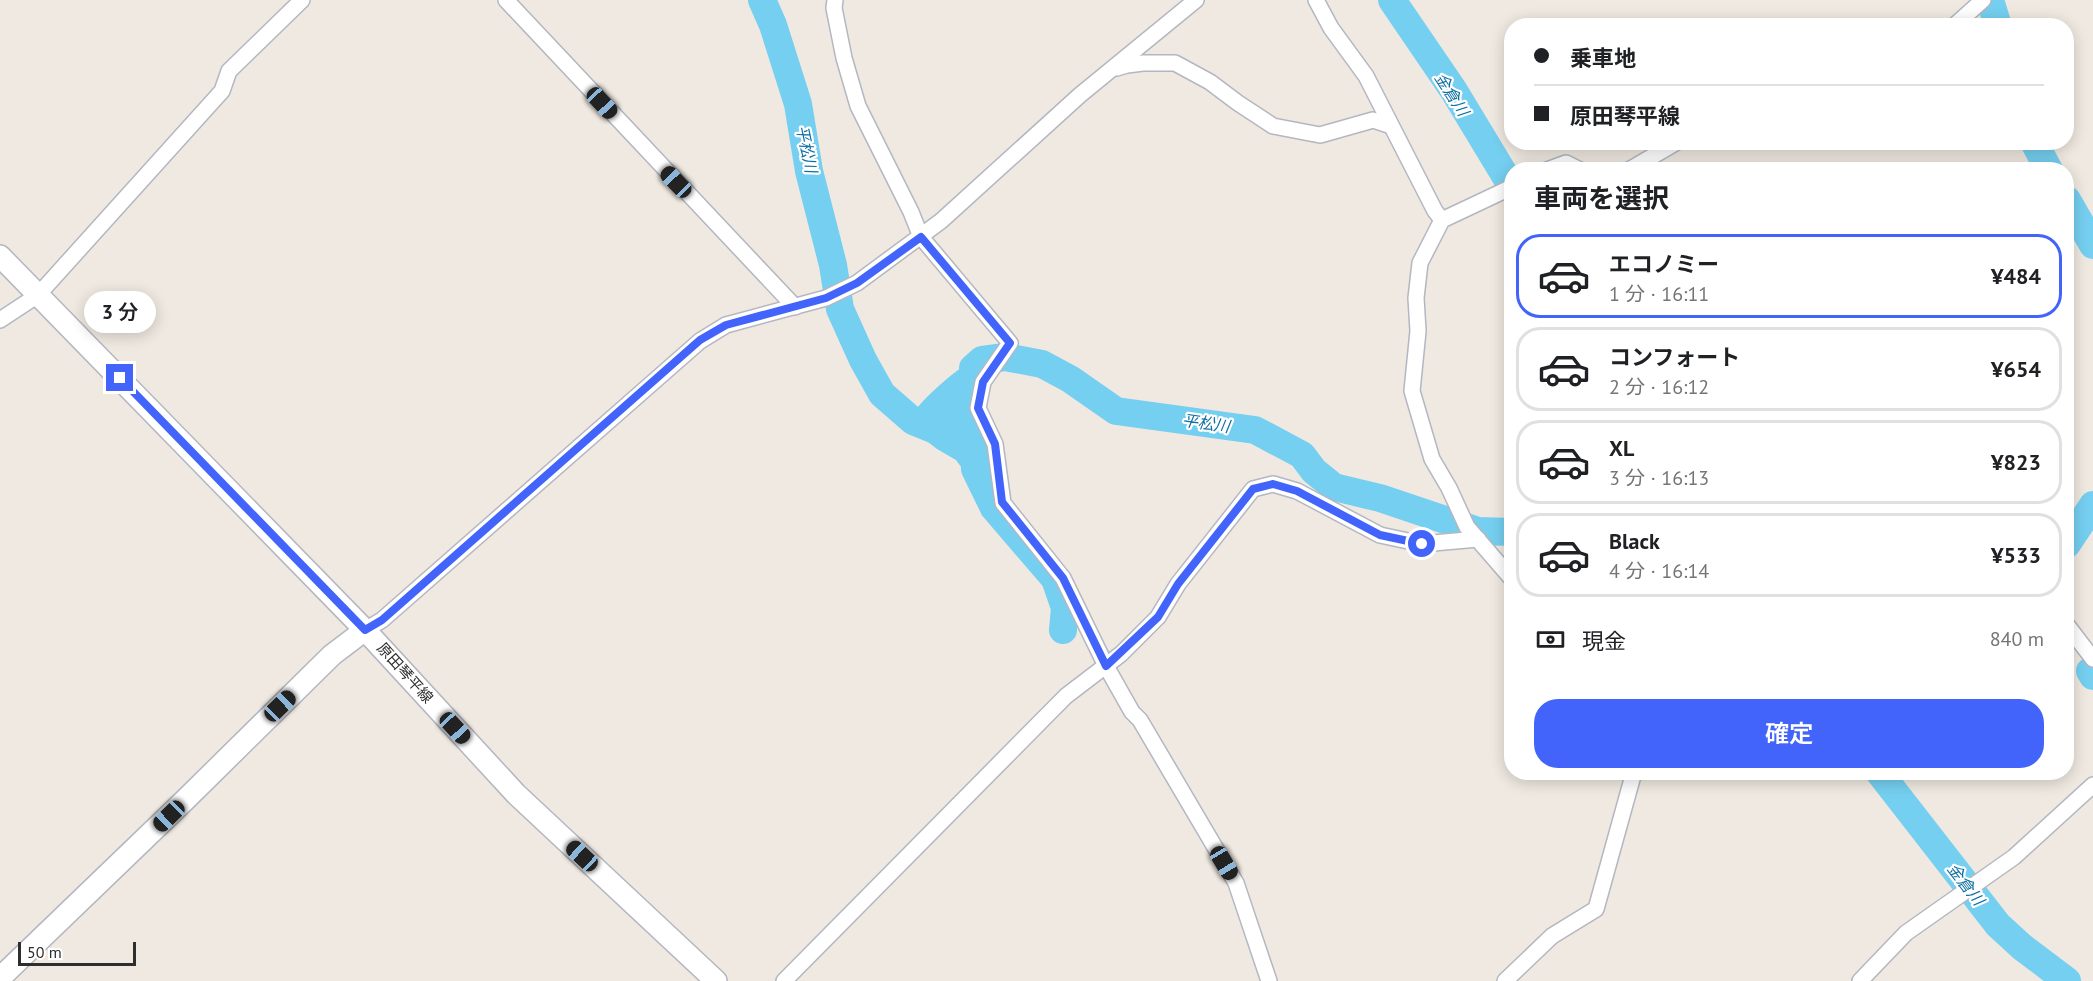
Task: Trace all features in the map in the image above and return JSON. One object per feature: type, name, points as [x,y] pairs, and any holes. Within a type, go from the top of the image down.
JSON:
[{"type":"main road","name":"原田琴平線","points":[[0,256],[365,630],[516,794],[716,981]]},
{"type":"main road","points":[[0,978],[332,655],[365,630]]},
{"type":"street","points":[[0,320],[38,295],[222,91],[229,71],[302,0]]},
{"type":"street","points":[[506,0],[795,307]]},
{"type":"street","points":[[365,630],[390,613],[700,340],[726,325],[826,298],[857,283],[941,221],[1080,95],[1196,0]]},
{"type":"street","points":[[1316,0],[1331,28],[1366,76],[1435,211],[1442,220]]},
{"type":"street","points":[[1963,18],[1983,0]]},
{"type":"street","points":[[830,3],[858,106],[911,212],[921,237],[1010,343],[983,382],[978,408],[995,444],[1002,502],[1063,578],[1106,666],[1132,712],[1140,720],[1236,883],[1269,981]]},
{"type":"street","points":[[1112,71],[1127,64],[1175,63],[1210,82],[1273,126],[1320,135],[1373,120],[1391,126]]},
{"type":"street","points":[[1643,162],[1663,150]]},
{"type":"street","points":[[1504,191],[1442,220],[1420,263],[1416,298],[1418,331],[1412,391],[1432,459],[1449,488],[1467,527],[1504,570]]},
{"type":"street","points":[[784,981],[1066,696],[1106,666],[1158,617],[1178,584],[1253,489],[1273,484],[1297,491],[1380,535],[1422,544],[1478,539]]},
{"type":"street","points":[[2074,634],[2093,659]]},
{"type":"street","points":[[1505,981],[1552,936],[1596,909],[1632,780]]},
{"type":"street","points":[[1860,981],[1906,933],[2014,856],[2058,819],[2093,785]]},
{"type":"water","points":[[997,344],[999,348],[976,385],[994,457],[994,504],[989,505],[956,460],[937,449],[905,424],[934,390],[971,360]]},
{"type":"waterway","name":"平松川","points":[[762,0],[773,25],[798,104],[809,171],[833,265],[840,309],[863,360],[882,394],[913,421],[945,434]]},
{"type":"waterway","name":"金倉川","points":[[1392,0],[1454,91],[1504,174]]},
{"type":"waterway","points":[[1990,0],[1996,18]]},
{"type":"waterway","points":[[2038,150],[2045,162]]},
{"type":"waterway","points":[[2074,212],[2093,245]]},
{"type":"waterway","name":"平松川","points":[[973,368],[982,360],[1005,357],[1042,364],[1070,379],[1116,411],[1255,430],[1302,455],[1314,471],[1334,487],[1380,498],[1478,531],[1504,532]]},
{"type":"waterway","name":"平松川","points":[[975,469],[994,508],[1055,579],[1065,608],[1063,630]]},
{"type":"waterway","points":[[2074,534],[2093,505]]},
{"type":"waterway","points":[[2090,671],[2093,676]]},
{"type":"waterway","name":"金倉川","points":[[1885,780],[1998,925],[2022,947],[2067,981]]},
{"type":"route","points":[[120,378],[365,630],[382,620],[483,533],[495,519],[700,340],[726,325],[826,298],[857,283],[921,237],[1010,343],[983,382],[978,408],[995,444],[1002,502],[1063,578],[1106,666],[1158,617],[1178,584],[1253,489],[1273,484],[1297,491],[1380,535],[1422,544]]}]
